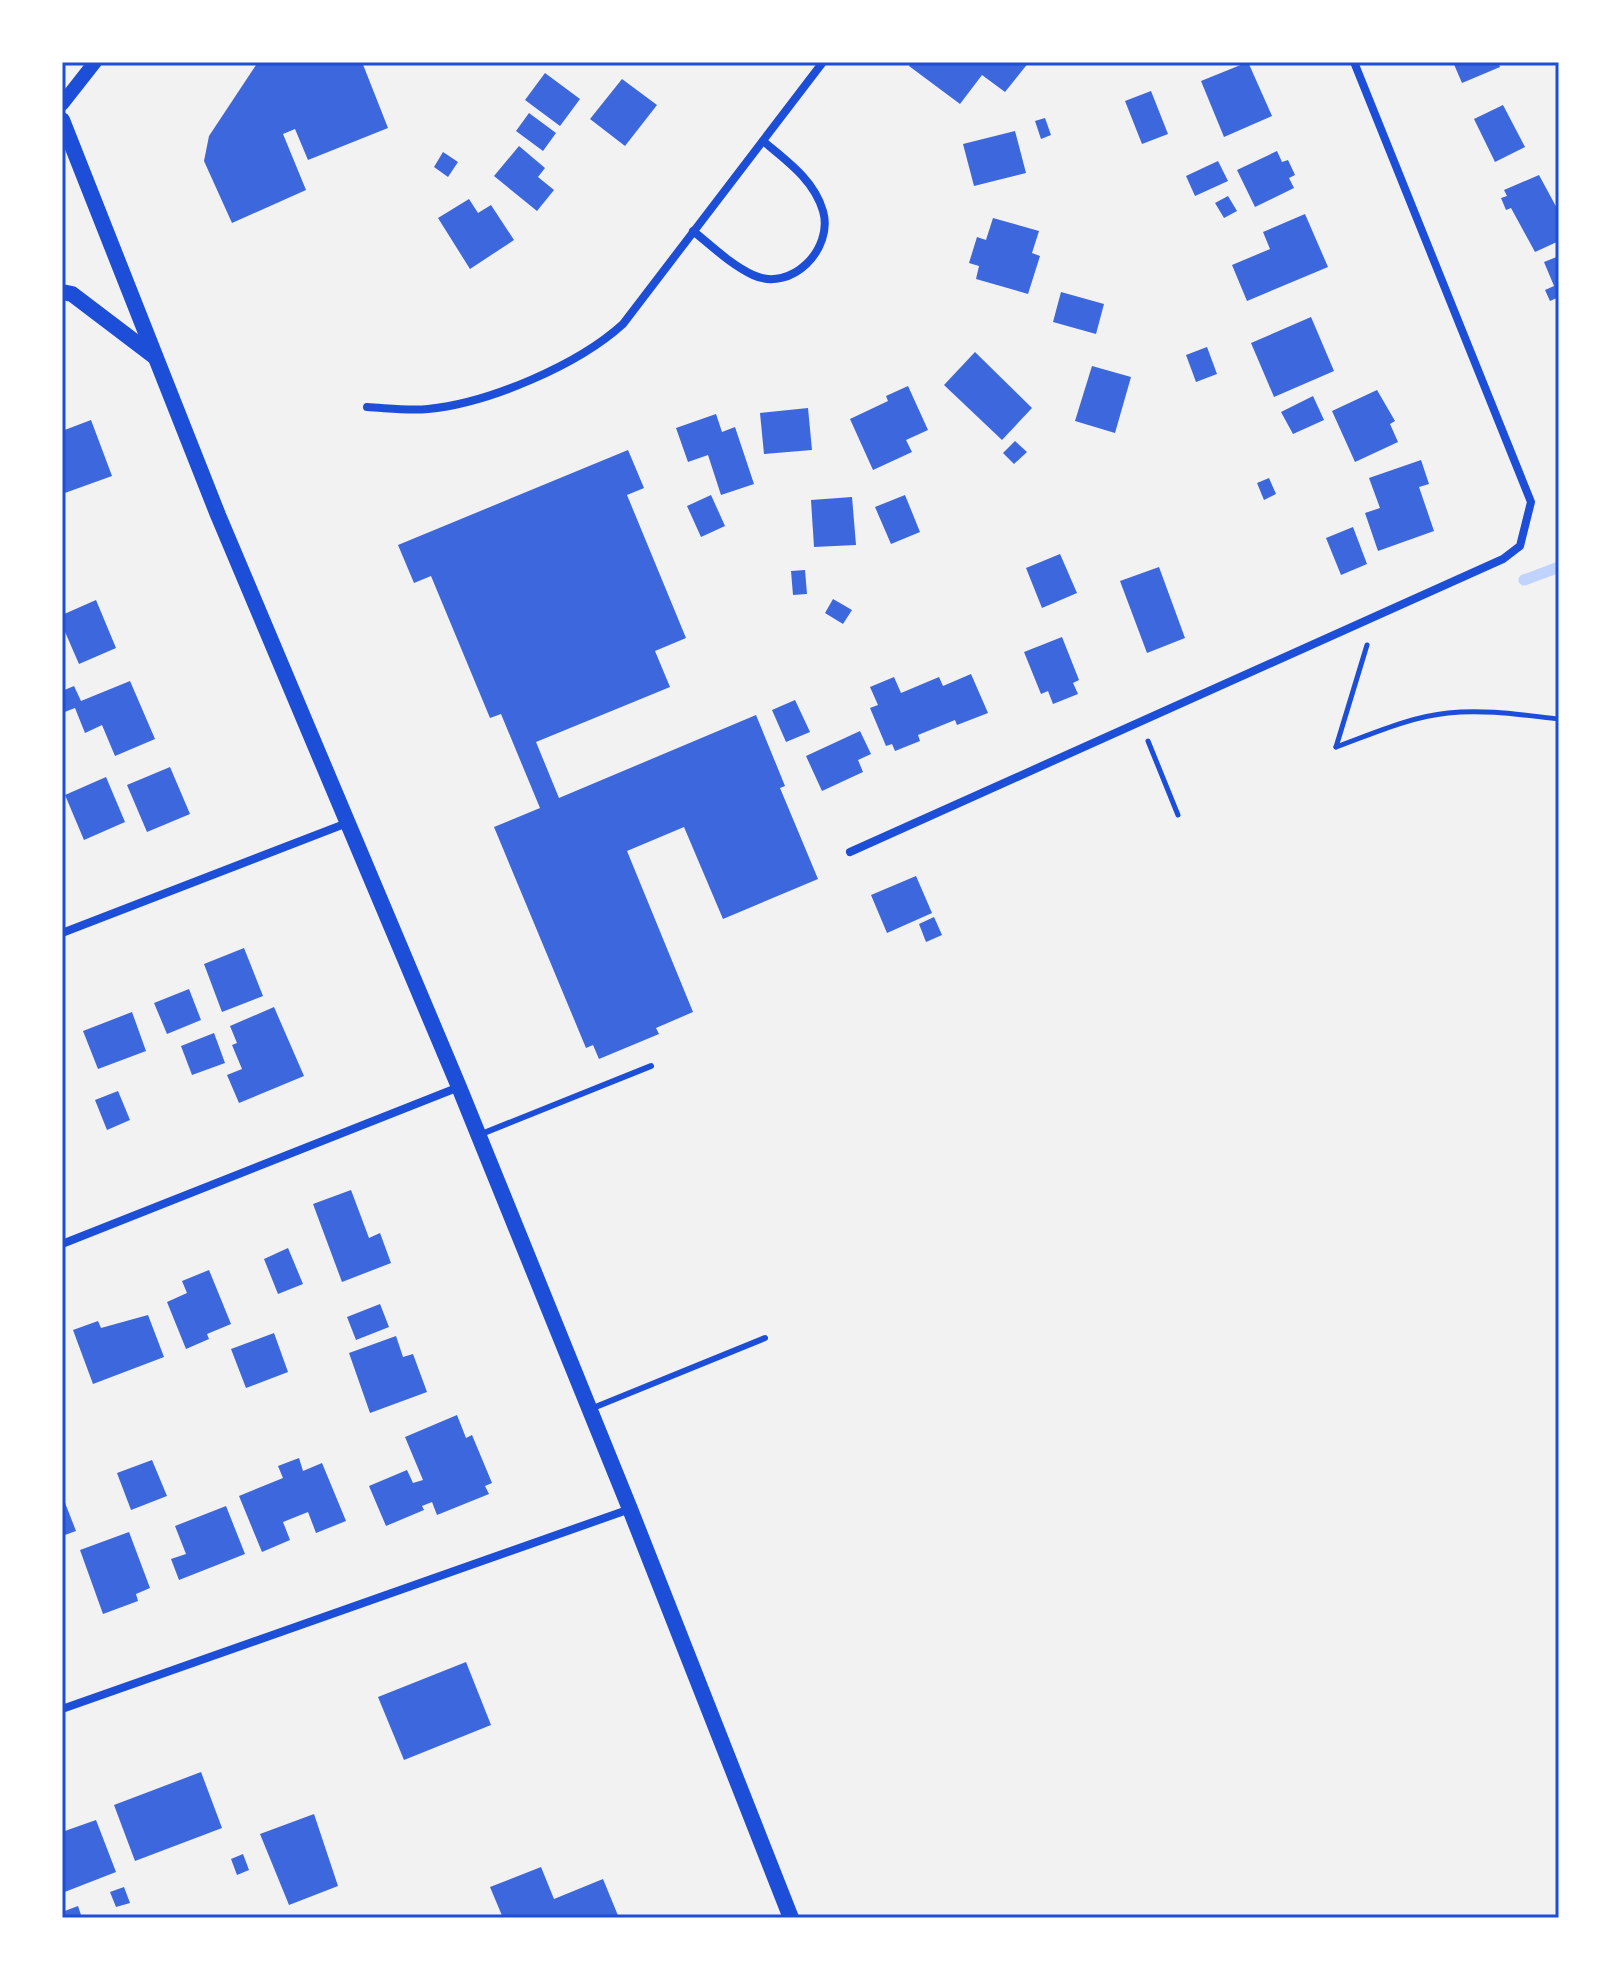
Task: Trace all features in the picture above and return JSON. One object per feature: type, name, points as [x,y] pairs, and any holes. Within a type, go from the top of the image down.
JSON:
[{"type":"main road","points":[[62,120],[347,823],[479,1135],[791,1918]]},
{"type":"main road","points":[[62,292],[72,294],[156,357]]},
{"type":"street","points":[[62,104],[95,62]]},
{"type":"street","points":[[367,407],[412,410],[453,405],[575,360],[623,324],[823,62]]},
{"type":"street","points":[[850,852],[1503,559],[1520,546],[1531,502],[1354,62]]},
{"type":"street","points":[[693,231],[755,277],[783,279],[810,263],[823,240],[824,213],[799,171],[763,141]]},
{"type":"street","points":[[62,933],[347,823]]},
{"type":"street","points":[[62,1244],[459,1087]]},
{"type":"street","points":[[62,1709],[630,1509]]},
{"type":"lane","points":[[479,1135],[651,1066]]},
{"type":"lane","points":[[590,1409],[765,1338]]},
{"type":"path","points":[[1375,617],[1336,747],[1395,725],[1447,713],[1499,712],[1559,719]]},
{"type":"path","points":[[1141,722],[1178,815]]},
{"type":"building","points":[[258,62],[362,62],[388,128],[308,160],[295,129],[283,134],[306,190],[232,223],[204,161],[209,136]]},
{"type":"building","points":[[912,62],[1029,62],[1005,92],[982,75],[960,104],[909,66]]},
{"type":"building","points":[[1248,62],[1272,116],[1224,137],[1201,81]]},
{"type":"building","points":[[1453,62],[1498,62],[1500,67],[1462,83]]},
{"type":"building","points":[[545,73],[580,99],[560,126],[525,100]]},
{"type":"building","points":[[622,79],[657,105],[625,146],[590,119]]},
{"type":"building","points":[[1151,91],[1168,134],[1142,144],[1125,101]]},
{"type":"building","points":[[1503,105],[1525,147],[1495,162],[1474,119]]},
{"type":"building","points":[[529,113],[556,133],[543,151],[516,131]]},
{"type":"building","points":[[1045,118],[1051,135],[1041,139],[1035,121]]},
{"type":"building","points":[[1015,131],[1026,173],[974,186],[963,144]]},
{"type":"building","points":[[519,146],[545,168],[538,177],[554,190],[537,211],[494,176]]},
{"type":"building","points":[[1277,151],[1282,162],[1288,160],[1295,175],[1289,178],[1294,188],[1255,207],[1237,170]]},
{"type":"building","points":[[443,152],[458,162],[448,177],[434,167]]},
{"type":"building","points":[[1218,161],[1228,181],[1195,196],[1186,176]]},
{"type":"building","points":[[1539,175],[1559,212],[1559,241],[1535,252],[1511,208],[1506,210],[1501,198],[1507,196],[1504,190]]},
{"type":"building","points":[[1228,196],[1237,211],[1224,218],[1215,203]]},
{"type":"building","points":[[469,199],[478,213],[491,205],[514,240],[470,269],[438,218]]},
{"type":"building","points":[[1305,214],[1328,267],[1247,301],[1232,265],[1270,249],[1263,232]]},
{"type":"building","points":[[993,218],[1039,231],[1032,253],[1040,256],[1028,294],[976,279],[979,266],[969,263],[977,237],[986,240]]},
{"type":"building","points":[[1559,256],[1559,297],[1550,301],[1545,290],[1554,286],[1544,262]]},
{"type":"building","points":[[1061,292],[1104,304],[1096,334],[1053,322]]},
{"type":"building","points":[[1311,317],[1334,371],[1274,397],[1251,343]]},
{"type":"building","points":[[1207,347],[1217,374],[1196,382],[1186,355]]},
{"type":"building","points":[[975,352],[1032,408],[1002,440],[944,385]]},
{"type":"building","points":[[1092,366],[1131,377],[1115,433],[1075,421]]},
{"type":"building","points":[[908,386],[928,430],[906,440],[912,452],[873,470],[850,419],[888,401],[886,396]]},
{"type":"building","points":[[1377,390],[1395,421],[1390,424],[1398,442],[1355,462],[1332,411]]},
{"type":"building","points":[[1313,396],[1324,420],[1293,434],[1281,412]]},
{"type":"building","points":[[808,408],[812,450],[764,454],[760,413]]},
{"type":"building","points":[[716,414],[722,432],[735,427],[754,484],[721,495],[708,455],[688,462],[676,428]]},
{"type":"building","points":[[91,420],[112,476],[62,494],[62,431]]},
{"type":"building","points":[[1015,441],[1027,452],[1014,464],[1003,453]]},
{"type":"building","points":[[628,450],[644,488],[627,495],[686,638],[655,651],[670,687],[536,742],[559,798],[756,715],[785,786],[780,788],[818,879],[723,919],[684,827],[627,851],[693,1012],[656,1028],[659,1034],[599,1059],[593,1045],[586,1048],[494,827],[540,808],[501,714],[490,718],[431,576],[414,583],[398,545]]},
{"type":"building","points":[[1421,460],[1429,484],[1419,487],[1434,531],[1378,551],[1365,513],[1380,508],[1369,478]]},
{"type":"building","points":[[1269,478],[1276,494],[1264,500],[1257,483]]},
{"type":"building","points":[[711,495],[725,526],[701,537],[687,506]]},
{"type":"building","points":[[905,495],[920,532],[891,544],[875,507]]},
{"type":"building","points":[[852,497],[856,545],[814,547],[811,500]]},
{"type":"building","points":[[1353,527],[1367,564],[1341,575],[1326,538]]},
{"type":"building","points":[[1060,554],[1077,593],[1042,608],[1026,568]]},
{"type":"building","points":[[1159,567],[1185,638],[1147,653],[1120,581]]},
{"type":"building","points":[[805,570],[807,594],[793,595],[791,571]]},
{"type":"building","points":[[833,599],[852,610],[843,624],[825,613]]},
{"type":"building","points":[[96,600],[116,648],[79,664],[62,625],[62,615]]},
{"type":"building","points":[[1062,637],[1079,680],[1073,683],[1078,694],[1053,704],[1048,691],[1041,694],[1024,652]]},
{"type":"building","points":[[971,674],[988,713],[957,725],[955,720],[918,735],[920,741],[895,751],[892,744],[886,746],[870,708],[878,705],[870,687],[894,677],[901,693],[939,677],[943,686]]},
{"type":"building","points":[[130,681],[155,739],[115,756],[102,725],[85,733],[75,708],[62,713],[62,691],[74,686],[81,701]]},
{"type":"building","points":[[795,700],[810,732],[786,742],[772,710]]},
{"type":"building","points":[[860,731],[871,754],[858,760],[863,772],[822,791],[806,756]]},
{"type":"building","points":[[170,767],[190,814],[147,832],[127,785]]},
{"type":"building","points":[[106,777],[125,822],[84,840],[65,795]]},
{"type":"building","points":[[916,876],[932,913],[887,933],[871,895]]},
{"type":"building","points":[[934,917],[942,935],[926,942],[919,924]]},
{"type":"building","points":[[244,948],[263,996],[222,1012],[204,964]]},
{"type":"building","points":[[189,989],[201,1020],[167,1034],[154,1003]]},
{"type":"building","points":[[274,1007],[304,1076],[239,1103],[227,1075],[242,1069],[232,1045],[237,1043],[230,1026]]},
{"type":"building","points":[[132,1012],[146,1051],[98,1069],[83,1031]]},
{"type":"building","points":[[214,1033],[225,1063],[192,1075],[181,1046]]},
{"type":"building","points":[[118,1091],[130,1120],[107,1130],[95,1100]]},
{"type":"building","points":[[351,1190],[369,1238],[380,1233],[391,1263],[342,1282],[313,1204]]},
{"type":"building","points":[[288,1248],[303,1284],[278,1294],[264,1259]]},
{"type":"building","points":[[209,1270],[231,1324],[207,1334],[209,1339],[186,1349],[167,1302],[187,1293],[182,1281]]},
{"type":"building","points":[[380,1304],[389,1327],[356,1340],[347,1317]]},
{"type":"building","points":[[148,1315],[164,1357],[93,1384],[73,1330],[98,1321],[101,1328]]},
{"type":"building","points":[[274,1333],[288,1372],[246,1388],[231,1349]]},
{"type":"building","points":[[396,1336],[403,1357],[413,1354],[427,1392],[370,1413],[349,1353]]},
{"type":"building","points":[[457,1415],[466,1438],[472,1435],[492,1483],[485,1486],[489,1494],[437,1515],[432,1502],[422,1506],[424,1510],[386,1526],[369,1486],[407,1470],[413,1483],[423,1480],[405,1437]]},
{"type":"building","points":[[299,1458],[303,1471],[322,1463],[346,1521],[316,1533],[308,1512],[283,1522],[290,1540],[262,1552],[239,1496],[283,1478],[278,1466]]},
{"type":"building","points":[[152,1460],[167,1496],[131,1510],[117,1473]]},
{"type":"building","points":[[62,1495],[76,1531],[62,1536]]},
{"type":"building","points":[[226,1506],[245,1554],[179,1580],[171,1559],[186,1554],[175,1526]]},
{"type":"building","points":[[129,1532],[150,1588],[136,1594],[138,1601],[103,1614],[80,1550]]},
{"type":"building","points":[[466,1662],[491,1725],[404,1760],[378,1697]]},
{"type":"building","points":[[201,1772],[222,1828],[135,1861],[114,1805]]},
{"type":"building","points":[[314,1814],[338,1886],[289,1905],[260,1834]]},
{"type":"building","points":[[96,1820],[116,1872],[62,1893],[62,1832]]},
{"type":"building","points":[[243,1854],[249,1870],[237,1875],[231,1859]]},
{"type":"building","points":[[541,1867],[554,1899],[603,1879],[619,1918],[503,1918],[490,1887]]},
{"type":"building","points":[[124,1887],[130,1903],[116,1907],[110,1892]]},
{"type":"building","points":[[78,1906],[82,1918],[62,1918],[62,1912]]},
{"type":"waterway","points":[[1524,580],[1559,567]]}]
